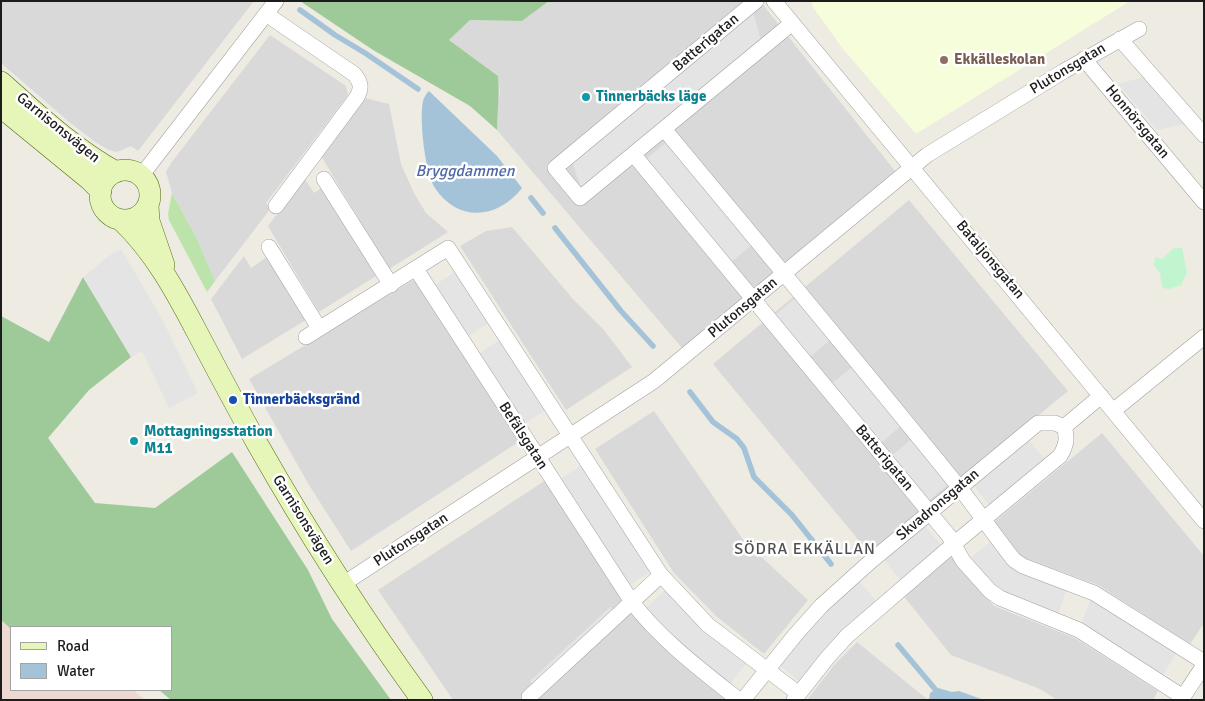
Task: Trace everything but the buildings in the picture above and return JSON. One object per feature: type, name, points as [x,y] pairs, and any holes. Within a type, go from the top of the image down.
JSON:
[{"type":"street","points":[[140,176],[276,1]]},
{"type":"street","name":"Batterigatan","points":[[756,1],[555,168],[580,198],[791,24]]},
{"type":"street","name":"Bataljonsgatan","points":[[774,1],[791,24],[1204,520]]},
{"type":"street","points":[[266,14],[354,74],[360,83],[357,97],[276,206]]},
{"type":"street","name":"Plutonsgatan","points":[[343,584],[654,381],[927,155],[1084,59],[1139,29]]},
{"type":"street","points":[[1120,39],[1204,135]]},
{"type":"street","name":"Honnörsgatan","points":[[1084,59],[1197,183],[1204,202]]},
{"type":"street","name":"Garnisonsvägen","points":[[1,82],[67,138],[103,165],[116,172]]},
{"type":"street","name":"Garnisonsvägen","points":[[1,107],[90,180],[100,191]]},
{"type":"street","points":[[664,129],[959,488],[1014,560],[1094,592],[1204,664],[1182,698]]},
{"type":"street","name":"Batterigatan","points":[[634,155],[955,543],[963,561],[994,595],[1079,630],[1182,698]]},
{"type":"street","points":[[129,171],[140,176],[146,182],[149,190],[148,206],[140,216],[134,219],[121,220],[110,215],[102,205],[100,191],[106,179],[116,172],[129,171]]},
{"type":"street","points":[[324,179],[391,285]]},
{"type":"street","name":"Garnisonsvägen","points":[[148,206],[149,221],[169,280]]},
{"type":"street","name":"Garnisonsvägen","points":[[121,220],[131,229],[169,280],[258,445],[299,514],[343,584],[422,700]]},
{"type":"street","points":[[269,247],[319,328]]},
{"type":"street","points":[[306,337],[448,248],[661,574],[708,625],[767,670],[796,697],[847,636],[1060,456],[1065,448],[1067,434],[1064,426],[1100,396]]},
{"type":"street","name":"Befälsgatan","points":[[416,269],[632,602],[644,617],[682,654],[741,700]]},
{"type":"street","points":[[1113,411],[1204,337]]},
{"type":"street","name":"Skvadronsgatan","points":[[741,700],[796,634],[822,606],[862,569],[1038,423],[1055,423],[1064,426]]},
{"type":"street","points":[[529,697],[661,574]]},
{"type":"shaded area","points":[[1,1],[254,1],[138,151],[131,146],[117,152],[95,142],[1,63]]},
{"type":"shaded area","points":[[549,1],[760,1],[895,171],[682,348],[497,130],[497,109],[500,91],[498,76],[449,40],[470,20],[522,21]]},
{"type":"shaded area","name":"Ekkälleskolan","points":[[812,1],[1127,1],[1127,3],[916,134],[843,49],[812,6]]},
{"type":"shaded area","points":[[753,11],[761,41],[581,188],[572,161]]},
{"type":"shaded area","points":[[270,35],[346,86],[348,95],[266,203],[270,207],[268,212],[215,281],[197,239],[172,193],[166,172]]},
{"type":"shaded area","points":[[1147,76],[1186,124],[1157,130],[1118,84]]},
{"type":"shaded area","points":[[365,98],[389,104],[401,164],[414,193],[426,213],[448,232],[389,269],[321,156]]},
{"type":"shaded area","points":[[667,142],[752,245],[730,263],[645,160]]},
{"type":"shaded area","points":[[304,178],[314,193],[323,187],[376,276],[319,312],[268,226]]},
{"type":"shaded area","points":[[909,200],[1068,391],[870,554],[713,364]]},
{"type":"shaded area","points":[[512,227],[573,299],[604,330],[632,367],[566,410],[460,246],[486,231]]},
{"type":"shaded area","points":[[1174,248],[1182,248],[1187,272],[1181,285],[1169,289],[1163,288],[1160,273],[1154,265],[1155,257],[1162,259]]},
{"type":"shaded area","points":[[121,249],[162,319],[198,393],[169,408],[142,351],[131,357],[83,277],[110,255]]},
{"type":"shaded area","points":[[244,256],[251,268],[267,257],[306,320],[242,359],[211,299]]},
{"type":"shaded area","points":[[456,271],[490,322],[466,338],[432,287]]},
{"type":"shaded area","points":[[415,279],[520,441],[351,551],[309,485],[249,379]]},
{"type":"shaded area","points":[[795,298],[830,340],[809,358],[774,316]]},
{"type":"shaded area","points":[[501,339],[547,409],[523,425],[477,355]]},
{"type":"shaded area","points":[[852,367],[902,425],[880,444],[830,385]]},
{"type":"shaded area","points":[[654,411],[744,541],[808,600],[764,654],[716,616],[674,573],[595,449]]},
{"type":"shaded area","points":[[1102,433],[1204,556],[1204,623],[1190,644],[1098,585],[1022,557],[993,523]]},
{"type":"shaded area","points":[[913,438],[950,483],[927,502],[890,457]]},
{"type":"shaded area","points":[[1027,438],[1046,460],[991,507],[973,485]]},
{"type":"shaded area","points":[[583,464],[653,570],[628,586],[559,480]]},
{"type":"shaded area","points":[[546,480],[618,592],[730,700],[453,700],[378,590]]},
{"type":"shaded area","points":[[924,525],[943,547],[901,581],[883,559]]},
{"type":"shaded area","points":[[990,542],[1012,567],[1067,588],[1057,616],[995,592],[968,560]]},
{"type":"shaded area","points":[[950,552],[994,606],[1075,638],[1158,691],[1153,700],[1057,700],[1040,689],[951,655],[902,594]]},
{"type":"shaded area","points":[[858,580],[876,601],[846,628],[801,683],[778,664],[802,634]]},
{"type":"shaded area","points":[[665,590],[747,663],[729,685],[686,651],[645,609]]},
{"type":"shaded area","points":[[1091,598],[1177,652],[1162,676],[1081,625]]},
{"type":"shaded area","points":[[610,607],[615,612],[534,686],[530,681]]},
{"type":"shaded area","points":[[1,620],[10,628],[10,691],[134,691],[145,700],[1,700]]},
{"type":"shaded area","points":[[857,642],[927,700],[807,700],[835,664]]},
{"type":"green space","points":[[300,1],[549,1],[522,21],[470,20],[449,40],[498,76],[497,130],[470,106],[373,50]]},
{"type":"green space","points":[[172,193],[197,239],[215,281],[207,292],[169,220],[168,214]]},
{"type":"green space","points":[[83,277],[131,357],[89,390],[48,438],[95,503],[155,508],[232,452],[308,570],[332,619],[391,700],[171,700],[160,691],[172,691],[172,626],[10,626],[10,628],[1,620],[1,316],[49,342]]},
{"type":"water","name":"Bryggdammen","points":[[429,91],[497,156],[522,188],[502,206],[478,213],[466,212],[444,199],[435,188],[428,171],[422,132],[423,101]]},
{"type":"water","points":[[938,688],[952,692],[959,691],[984,700],[929,700],[930,693]]},
{"type":"waterway","points":[[300,10],[418,89]]},
{"type":"waterway","points":[[531,198],[543,213]]},
{"type":"waterway","points":[[555,228],[621,311],[653,346]]},
{"type":"waterway","points":[[690,392],[713,422],[737,439],[744,448],[754,477],[792,515],[831,564]]},
{"type":"waterway","points":[[898,645],[935,689]]},
{"type":"place","name":"Ekkälleskolan","points":[[944,60]]},
{"type":"place","name":"Tinnerbäcks läge","points":[[586,97]]},
{"type":"place","name":"Tinnerbäcksgränd","points":[[233,400]]},
{"type":"place","name":"Mottagningsstation M11","points":[[134,441]]},
{"type":"district","name":"SÖDRA EKKÄLLAN","points":[[805,550]]}]
